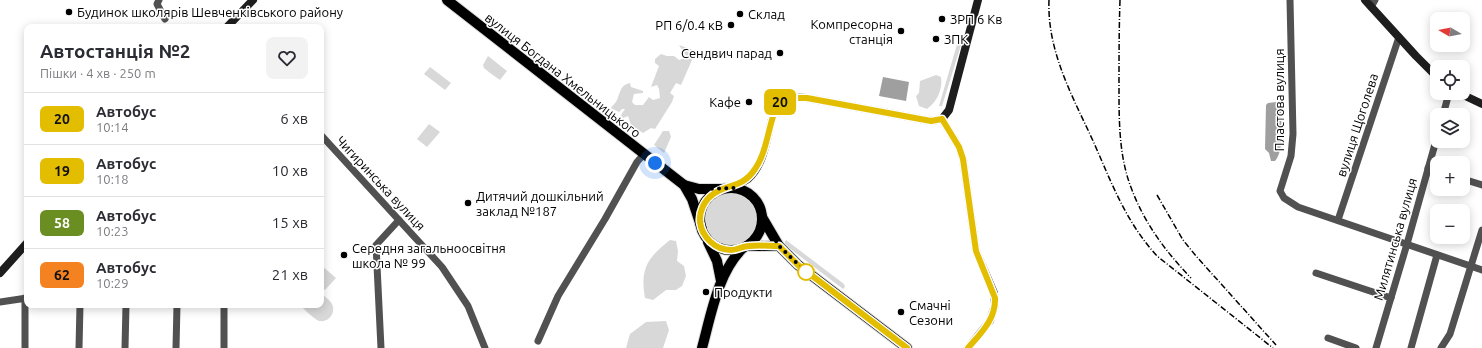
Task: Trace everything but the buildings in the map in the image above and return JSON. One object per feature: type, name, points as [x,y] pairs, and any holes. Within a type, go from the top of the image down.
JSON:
[{"type":"main road","points":[[231,24],[253,0]]},
{"type":"main road","points":[[721,282],[717,261],[702,229],[700,214],[710,196],[748,178],[755,170],[761,159],[774,111],[778,103],[791,98],[807,98],[931,121],[942,119],[949,110],[978,0]]},
{"type":"main road","points":[[1365,0],[1373,4],[1399,37],[1430,70]]},
{"type":"main road","name":"вулиця Богдана Хмельницького","points":[[454,2],[684,185],[692,199],[702,229]]},
{"type":"main road","points":[[1470,98],[1482,103]]},
{"type":"main road","points":[[942,119],[959,147],[963,159],[976,251],[995,298],[995,305],[990,321],[968,348]]},
{"type":"main road","name":"вулиця Богдана Хмельницького","points":[[684,185],[699,189],[725,188]]},
{"type":"main road","points":[[702,348],[721,282],[732,261],[757,236],[762,224],[759,205],[749,194],[735,188],[725,188]]},
{"type":"main road","points":[[762,217],[779,246],[798,265],[907,348]]},
{"type":"main road","points":[[706,238],[711,243],[723,249],[730,250],[745,247],[779,246]]},
{"type":"main road","points":[[0,273],[24,246]]},
{"type":"street","points":[[159,0],[157,4],[165,19]]},
{"type":"street","name":"Пластова вулиця","points":[[1290,0],[1293,134],[1291,156],[1280,191],[1284,198],[1298,207],[1338,220]]},
{"type":"street","name":"вулиця Щоголева","points":[[1338,220],[1399,37]]},
{"type":"street","name":"Чигиринська вулиця","points":[[324,138],[442,267],[457,287],[468,306],[485,348]]},
{"type":"street","name":"Милятинська вулиця","points":[[1376,348],[1434,148]]},
{"type":"street","points":[[538,341],[558,296],[605,219],[637,162],[644,154]]},
{"type":"street","points":[[1470,181],[1482,185]]},
{"type":"street","points":[[381,348],[376,245],[399,220]]},
{"type":"street","points":[[1338,220],[1482,270]]},
{"type":"street","points":[[1441,348],[1450,334],[1482,230]]},
{"type":"street","points":[[1411,348],[1437,255]]},
{"type":"street","points":[[1316,273],[1391,298]]},
{"type":"street","points":[[0,302],[24,298]]},
{"type":"street","points":[[25,348],[26,308]]},
{"type":"street","points":[[79,348],[80,308]]},
{"type":"street","points":[[125,348],[126,308]]},
{"type":"street","points":[[176,348],[177,308]]},
{"type":"street","points":[[224,308],[224,348]]},
{"type":"street","points":[[1328,338],[1356,348]]},
{"type":"shaded area","points":[[958,41],[962,42],[942,106],[939,106]]},
{"type":"shaded area","points":[[679,45],[696,51],[681,85],[676,83],[670,93],[674,96],[672,102],[655,129],[651,128],[643,133],[631,125],[628,116],[623,118],[621,115],[625,109],[622,109],[619,112],[611,108],[617,100],[622,88],[630,83],[631,87],[643,91],[643,93],[634,94],[632,102],[635,105],[643,105],[649,97],[653,100],[660,98],[657,85],[651,87],[659,66],[655,63],[655,59],[661,54],[674,56],[679,60],[687,57]]},
{"type":"shaded area","points":[[488,56],[507,71],[500,80],[484,68],[483,65]]},
{"type":"shaded area","points":[[430,67],[451,83],[445,90],[424,74]]},
{"type":"shaded area","points":[[936,75],[941,77],[941,86],[934,103],[927,109],[919,106],[916,96],[919,93],[920,81]]},
{"type":"shaded area","points":[[883,77],[909,82],[906,101],[879,96]]},
{"type":"shaded area","points":[[1277,102],[1281,105],[1281,142],[1278,156],[1275,161],[1271,161],[1269,153],[1265,149],[1266,105],[1268,103]]},
{"type":"shaded area","points":[[429,124],[440,132],[427,147],[417,139]]},
{"type":"shaded area","points":[[663,131],[669,131],[671,137],[664,153],[654,145]]},
{"type":"shaded area","points":[[731,192],[741,194],[750,200],[756,209],[758,219],[756,229],[750,238],[741,244],[731,246],[721,244],[712,238],[706,229],[704,219],[706,209],[712,200],[721,194]]},
{"type":"shaded area","points":[[670,240],[676,241],[678,251],[677,261],[684,266],[686,276],[682,286],[676,290],[666,290],[653,300],[645,298],[644,279],[647,265],[662,246]]},
{"type":"shaded area","points":[[786,240],[844,284],[845,287],[843,289],[784,244]]},
{"type":"shaded area","points":[[324,268],[336,278],[325,290],[324,289]]},
{"type":"shaded area","points":[[324,296],[332,304],[332,315],[324,321],[317,320],[303,308],[324,308]]},
{"type":"shaded area","points":[[666,321],[669,330],[663,348],[626,348],[630,334],[646,322]]},
{"type":"railway","points":[[1049,0],[1049,19],[1052,38],[1063,74],[1114,188],[1137,230],[1157,256],[1273,348]]},
{"type":"railway","points":[[1120,0],[1119,114],[1124,165],[1137,202],[1150,226],[1165,248],[1191,278]]},
{"type":"railway","points":[[1157,195],[1183,240],[1276,345]]},
{"type":"bus line","name":"20","points":[[907,348],[798,265],[779,246],[747,246],[737,250],[730,250],[717,247],[706,238],[700,222],[702,207],[710,196],[716,192],[740,183],[748,178],[755,170],[761,159],[774,111],[778,103],[798,97],[931,121],[942,119],[959,147],[963,159],[977,258],[995,298],[994,310],[990,321],[968,348]]},
{"type":"place","name":"Будинок школярів Шевченківського району","points":[[69,12]]},
{"type":"place","name":"Склад","points":[[740,14]]},
{"type":"place","name":"ЗРП 6 Кв","points":[[942,19]]},
{"type":"place","name":"РП 6/0.4 кВ","points":[[731,25]]},
{"type":"place","name":"Компресорна станція","points":[[901,31]]},
{"type":"place","name":"ЗПК","points":[[936,39]]},
{"type":"place","name":"Сендвич парад","points":[[780,53]]},
{"type":"place","name":"Кафе","points":[[749,102]]},
{"type":"place","name":"Дитячий дошкільний заклад №187","points":[[468,203]]},
{"type":"place","name":"Середня загальноосвітня школа № 99","points":[[344,255]]},
{"type":"place","name":"Продукти","points":[[706,292]]},
{"type":"place","name":"Смачні Сезони","points":[[901,312]]},
{"type":"route","points":[[655,163],[684,185],[689,185],[699,189],[735,188],[743,190],[749,194],[759,205],[762,217],[779,246],[806,272]]}]
